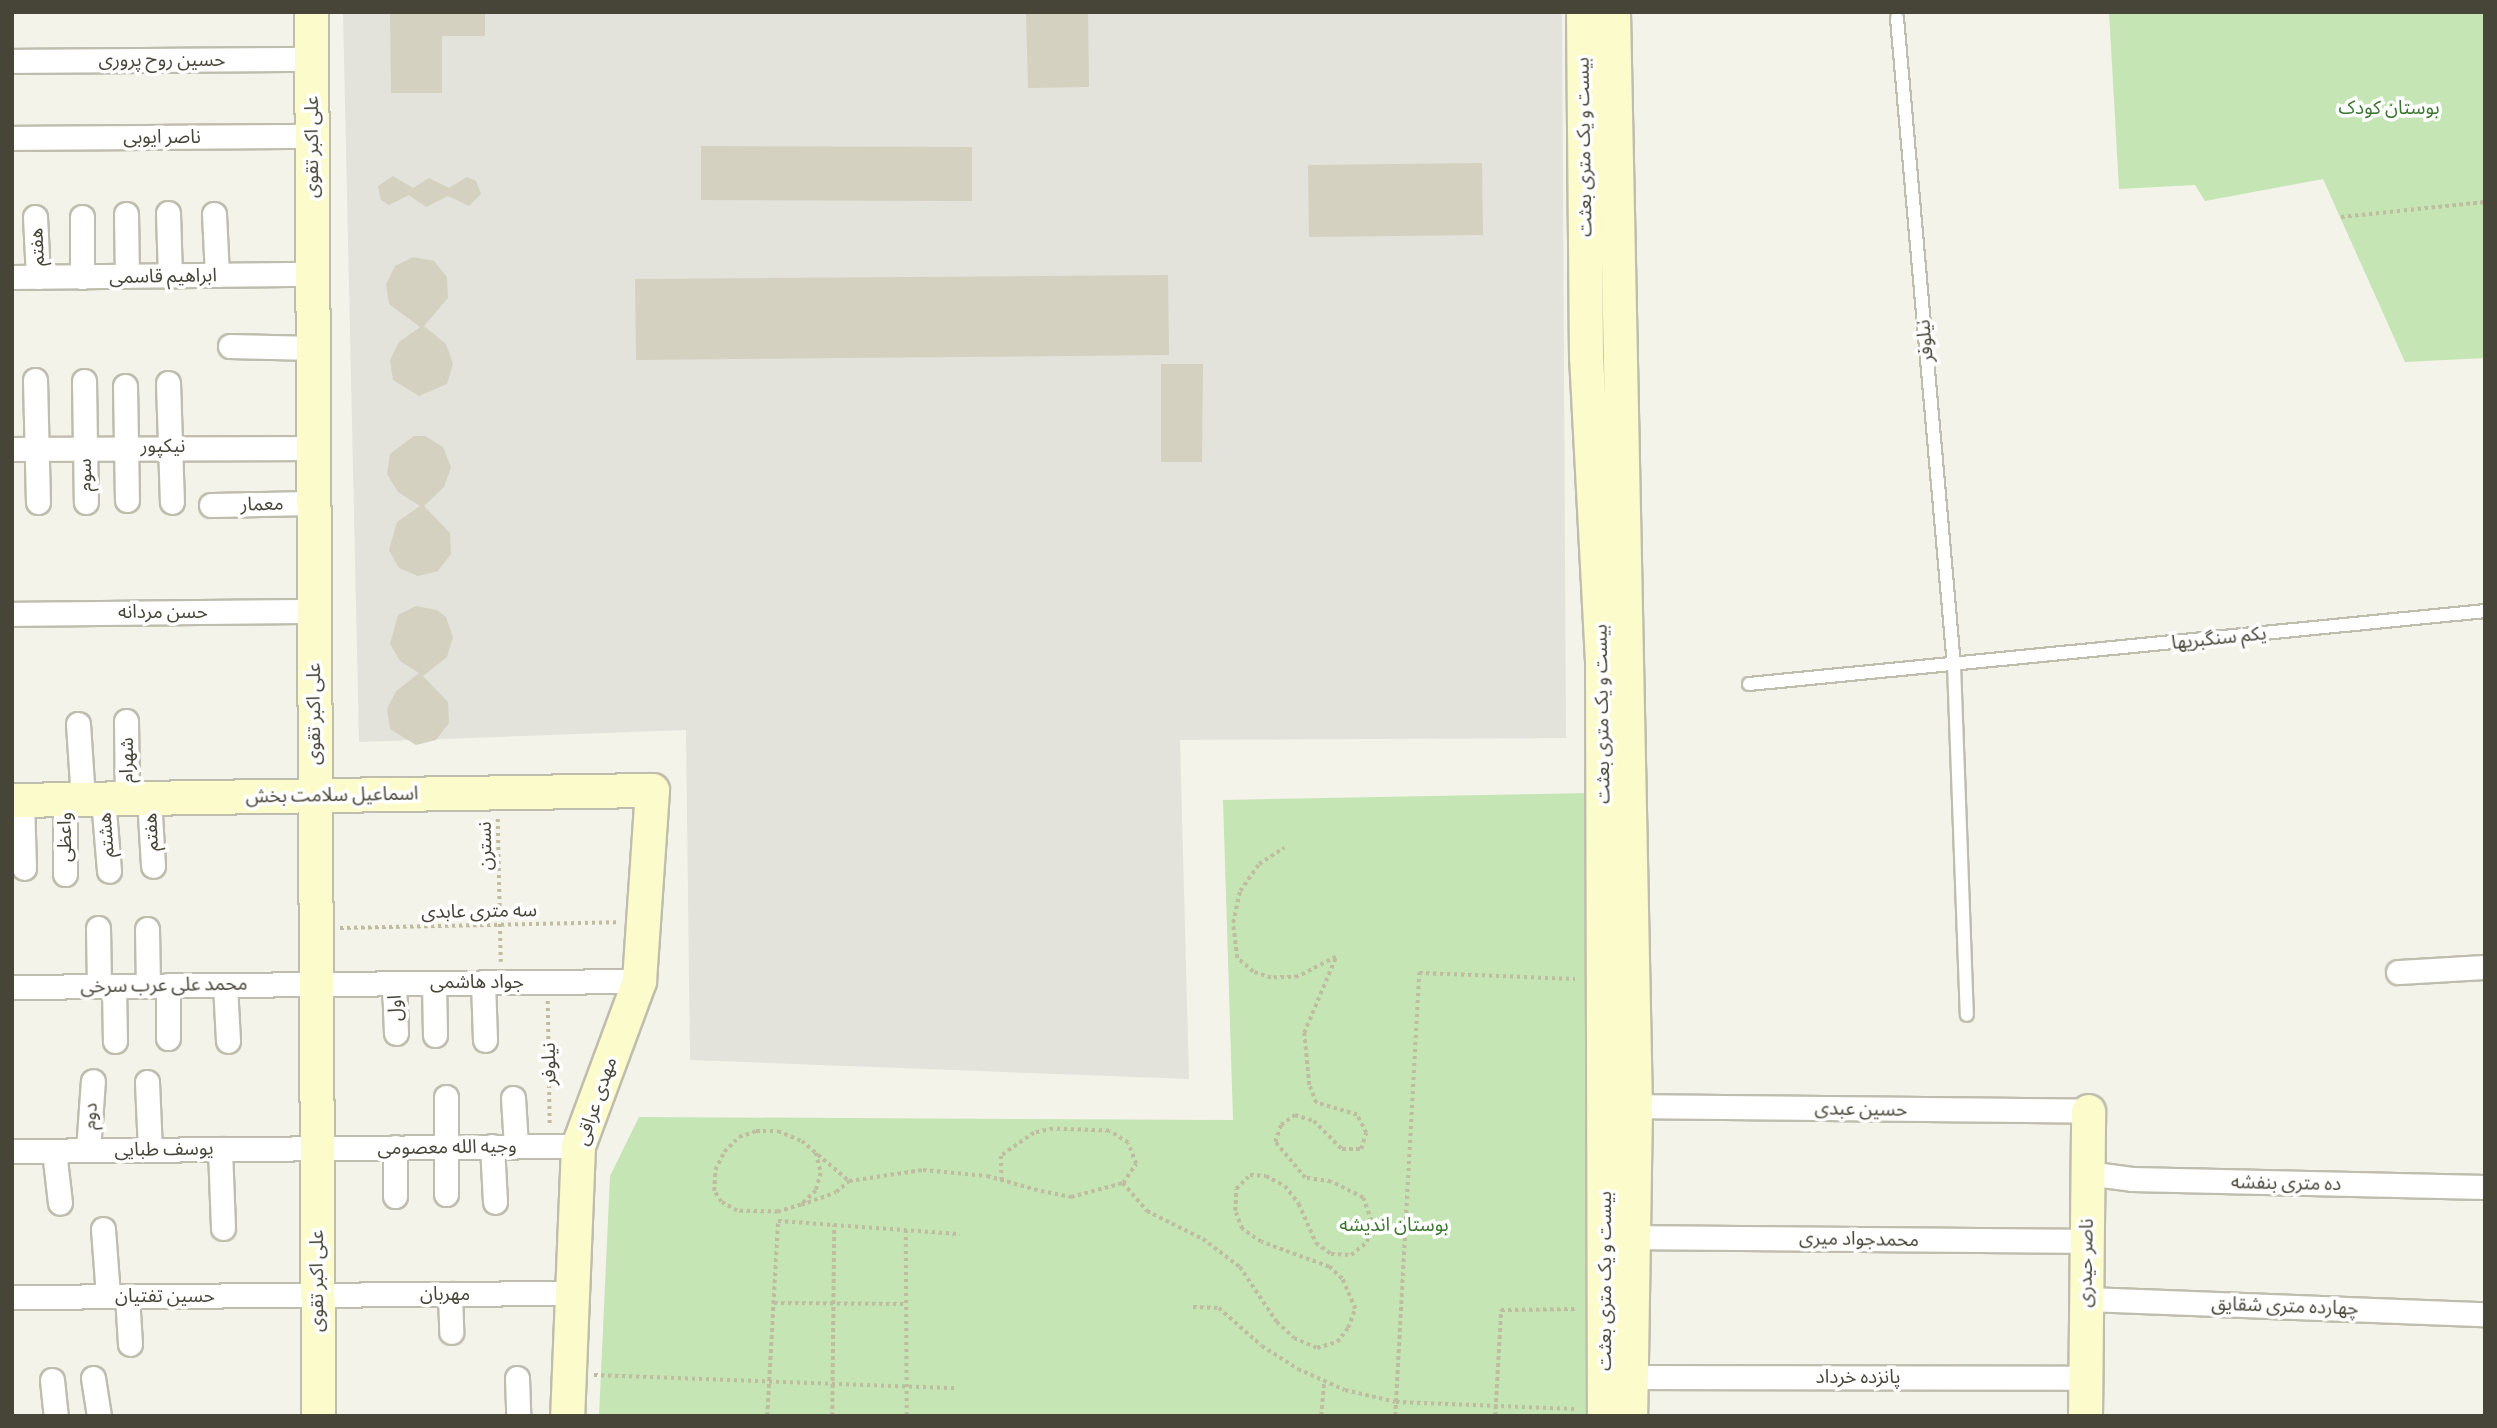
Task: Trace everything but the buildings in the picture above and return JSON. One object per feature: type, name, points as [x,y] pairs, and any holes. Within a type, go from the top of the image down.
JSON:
[{"type":"street","name":"علی اکبر تقوی","points":[[311,12],[318,1416]]},
{"type":"street","name":"بیست و یک متری بعثت","points":[[1583,12],[1586,356],[1602,660],[1606,981],[1595,1412]]},
{"type":"street","name":"بیست و یک متری بعثت","points":[[1613,12],[1635,1106],[1630,1416]]},
{"type":"street","name":"حسین روح پروری","points":[[12,61],[311,59]]},
{"type":"street","name":"ناصر ایوبی","points":[[12,138],[312,136]]},
{"type":"street","points":[[168,213],[170,276]]},
{"type":"street","points":[[126,214],[127,276]]},
{"type":"street","points":[[214,214],[217,275]]},
{"type":"street","name":"هفتم","points":[[36,217],[38,277]]},
{"type":"street","points":[[82,217],[82,277]]},
{"type":"street","name":"ابراهیم قاسمی","points":[[12,277],[313,274]]},
{"type":"street","points":[[230,346],[313,348]]},
{"type":"street","points":[[35,380],[38,502]]},
{"type":"street","name":"سوم","points":[[84,381],[86,502]]},
{"type":"street","points":[[168,383],[172,502]]},
{"type":"street","points":[[125,386],[127,500]]},
{"type":"street","name":"نیکپور","points":[[12,449],[127,446],[313,447]]},
{"type":"street","name":"معمار","points":[[212,505],[313,503]]},
{"type":"street","name":"حسن مردانه","points":[[12,614],[314,611]]},
{"type":"street","name":"شهرام","points":[[105,799],[126,721]]},
{"type":"street","points":[[78,724],[105,799]]},
{"type":"street","name":"اسماعیل سلامت بخش","points":[[17,800],[652,790]]},
{"type":"street","name":"مهدی عراقی","points":[[567,1416],[572,1293],[564,1146],[639,981],[652,790]]},
{"type":"street","name":"هفتم","points":[[105,799],[153,866]]},
{"type":"street","name":"هشتم","points":[[105,799],[109,871]]},
{"type":"street","name":"واعظی","points":[[65,874],[105,799]]},
{"type":"street","points":[[17,800],[24,869]]},
{"type":"street","points":[[98,928],[115,1041]]},
{"type":"street","points":[[147,929],[168,1038]]},
{"type":"street","points":[[2398,972],[2485,967]]},
{"type":"street","name":"جواد هاشمی","points":[[316,984],[639,981]]},
{"type":"street","points":[[485,1040],[492,982]]},
{"type":"street","name":"اول","points":[[394,983],[396,1032]]},
{"type":"street","points":[[433,983],[435,1035]]},
{"type":"street","name":"محمد علی عرب سرخی","points":[[12,987],[316,984]]},
{"type":"street","points":[[225,985],[228,1041]]},
{"type":"street","name":"دوم","points":[[88,1150],[93,1081]]},
{"type":"street","points":[[147,1083],[150,1150]]},
{"type":"street","points":[[446,1097],[446,1194]]},
{"type":"street","points":[[513,1098],[516,1146]]},
{"type":"street","name":"حسین عبدی","points":[[1635,1106],[2088,1111]]},
{"type":"street","name":"ناصر حیدری","points":[[2085,1416],[2088,1111]]},
{"type":"street","points":[[492,1146],[495,1202]]},
{"type":"street","name":"وجیه الله معصومی","points":[[316,1148],[564,1146]]},
{"type":"street","points":[[395,1147],[395,1196]]},
{"type":"street","name":"یوسف طبایی","points":[[12,1151],[316,1148]]},
{"type":"street","points":[[220,1149],[223,1228]]},
{"type":"street","points":[[54,1151],[60,1203]]},
{"type":"street","name":"ده متری بنفشه","points":[[2087,1173],[2132,1179],[2485,1187]]},
{"type":"street","points":[[103,1229],[130,1344]]},
{"type":"street","name":"محمدجواد میری","points":[[1632,1237],[2087,1241]]},
{"type":"street","name":"مهربان","points":[[317,1295],[572,1293]]},
{"type":"street","points":[[450,1294],[451,1332]]},
{"type":"street","name":"حسین تفتیان","points":[[12,1297],[317,1295]]},
{"type":"street","name":"چهارده متری شقایق","points":[[2086,1299],[2485,1314]]},
{"type":"street","name":"پانزده خرداد","points":[[1630,1377],[2085,1378]]},
{"type":"street","points":[[93,1378],[99,1416]]},
{"type":"street","points":[[517,1378],[518,1416]]},
{"type":"street","points":[[52,1380],[56,1416]]},
{"type":"lane","name":"نیلوفر","points":[[1897,18],[1954,665],[1967,1014]]},
{"type":"lane","name":"یکم سنگبریها","points":[[1749,684],[2485,611]]},
{"type":"path","points":[[2340,217],[2485,202]]},
{"type":"path","name":"نسترن","points":[[492,982],[500,924],[498,793]]},
{"type":"path","points":[[1123,1183],[1147,1211],[1203,1239],[1240,1267],[1277,1322],[1294,1338],[1317,1348],[1336,1342],[1348,1328],[1355,1309],[1350,1289],[1342,1279],[1329,1267],[1261,1242],[1242,1229],[1235,1212],[1236,1189],[1250,1175],[1285,1186],[1299,1204],[1316,1243],[1331,1254],[1351,1255],[1367,1242],[1371,1221],[1363,1198],[1331,1182],[1305,1178],[1276,1142],[1281,1125],[1295,1115],[1314,1121],[1342,1149],[1361,1149],[1366,1133],[1357,1115],[1316,1102],[1309,1084],[1304,1032],[1336,957],[1298,977],[1271,978],[1253,972],[1237,958],[1233,923],[1240,891],[1259,864],[1284,848]]},
{"type":"path","name":"سه متری عابدی","points":[[316,929],[643,922]]},
{"type":"path","points":[[1395,1416],[1419,973],[1606,981]]},
{"type":"path","name":"نیلوفر","points":[[548,982],[564,1146]]},
{"type":"path","points":[[849,1181],[802,1141],[778,1131],[756,1130],[739,1137],[724,1152],[715,1170],[713,1191],[721,1202],[737,1211],[778,1212],[836,1192],[849,1181],[923,1170],[1002,1180],[1071,1197],[1123,1183],[1136,1164],[1128,1143],[1109,1131],[1085,1128],[1034,1133],[1014,1144],[1002,1156],[1002,1180]]},
{"type":"path","points":[[801,1205],[816,1191],[819,1182],[816,1153]]},
{"type":"path","points":[[767,1416],[778,1221],[960,1234]]},
{"type":"path","points":[[832,1416],[834,1225]]},
{"type":"path","points":[[906,1230],[907,1416]]},
{"type":"path","points":[[774,1303],[907,1304]]},
{"type":"path","points":[[1193,1307],[1219,1308],[1262,1346],[1324,1381],[1396,1402],[1595,1412]]},
{"type":"path","points":[[1495,1416],[1501,1310],[1586,1309]]},
{"type":"path","points":[[569,1374],[956,1388]]},
{"type":"path","points":[[1321,1416],[1324,1381]]},
{"type":"shaded area","points":[[343,12],[1562,12],[1566,738],[1180,740],[1189,1079],[690,1060],[686,730],[359,742]]},
{"type":"green space","name":"بوستان کودک","points":[[2109,12],[2485,12],[2485,358],[2405,362],[2323,179],[2205,201],[2195,185],[2119,189]]},
{"type":"green space","name":"بوستان اندیشه","points":[[1592,793],[1586,1416],[599,1416],[610,1176],[639,1117],[1233,1120],[1223,800]]}]
